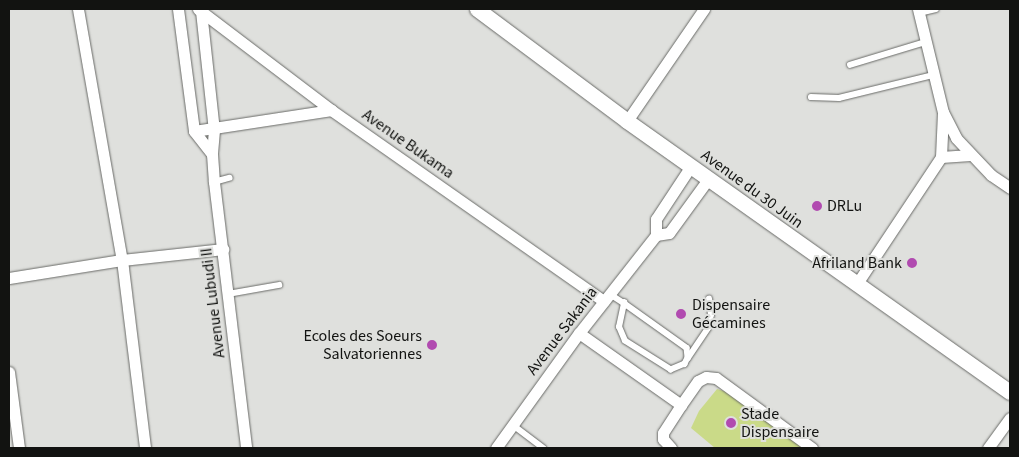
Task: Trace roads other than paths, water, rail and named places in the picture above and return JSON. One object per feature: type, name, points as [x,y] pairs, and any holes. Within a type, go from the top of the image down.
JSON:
[{"type":"street","points":[[78,9],[122,260],[145,448]]},
{"type":"street","points":[[178,9],[194,131],[212,154]]},
{"type":"street","name":"Avenue du 30 Juin","points":[[477,9],[626,121],[1010,392]]},
{"type":"street","points":[[626,121],[704,9]]},
{"type":"street","name":"Avenue Bukama","points":[[200,10],[332,110],[607,297]]},
{"type":"street","name":"Avenue Lubudi II","points":[[200,10],[214,130],[212,154],[214,182],[246,448]]},
{"type":"street","points":[[918,11],[943,112],[956,138],[970,154],[1010,188]]},
{"type":"street","points":[[194,131],[214,130],[232,124],[332,110]]},
{"type":"street","points":[[856,285],[941,157],[943,112]]},
{"type":"street","points":[[941,157],[970,154]]},
{"type":"street","points":[[691,166],[656,220],[656,235],[669,233],[709,178]]},
{"type":"street","name":"Avenue Sakania","points":[[496,448],[579,333],[656,235]]},
{"type":"street","points":[[9,278],[122,260],[223,248]]},
{"type":"street","points":[[579,333],[681,405]]},
{"type":"street","points":[[9,372],[19,448]]},
{"type":"street","points":[[671,448],[663,439],[663,433],[698,381],[706,377],[716,378],[812,448]]},
{"type":"street","points":[[988,448],[1010,418]]},
{"type":"lane","points":[[918,11],[936,9]]},
{"type":"lane","points":[[850,65],[925,42]]},
{"type":"lane","points":[[811,97],[839,98],[933,75]]},
{"type":"lane","points":[[214,182],[229,178]]},
{"type":"lane","points":[[228,294],[279,286]]},
{"type":"lane","points":[[607,297],[624,303],[682,344],[687,348],[688,358]]},
{"type":"lane","points":[[624,303],[619,326],[625,341],[672,370],[688,358],[708,328],[711,315],[709,300]]},
{"type":"lane","points":[[513,425],[543,448]]},
{"type":"place","name":"DRLu","points":[[817,206]]},
{"type":"place","name":"Afriland Bank","points":[[912,263]]},
{"type":"place","name":"Dispensaire Gécamines","points":[[681,314]]},
{"type":"place","name":"Ecoles des Soeurs Salvatoriennes","points":[[432,345]]},
{"type":"place","name":"Stade Dispensaire","points":[[731,423]]}]
